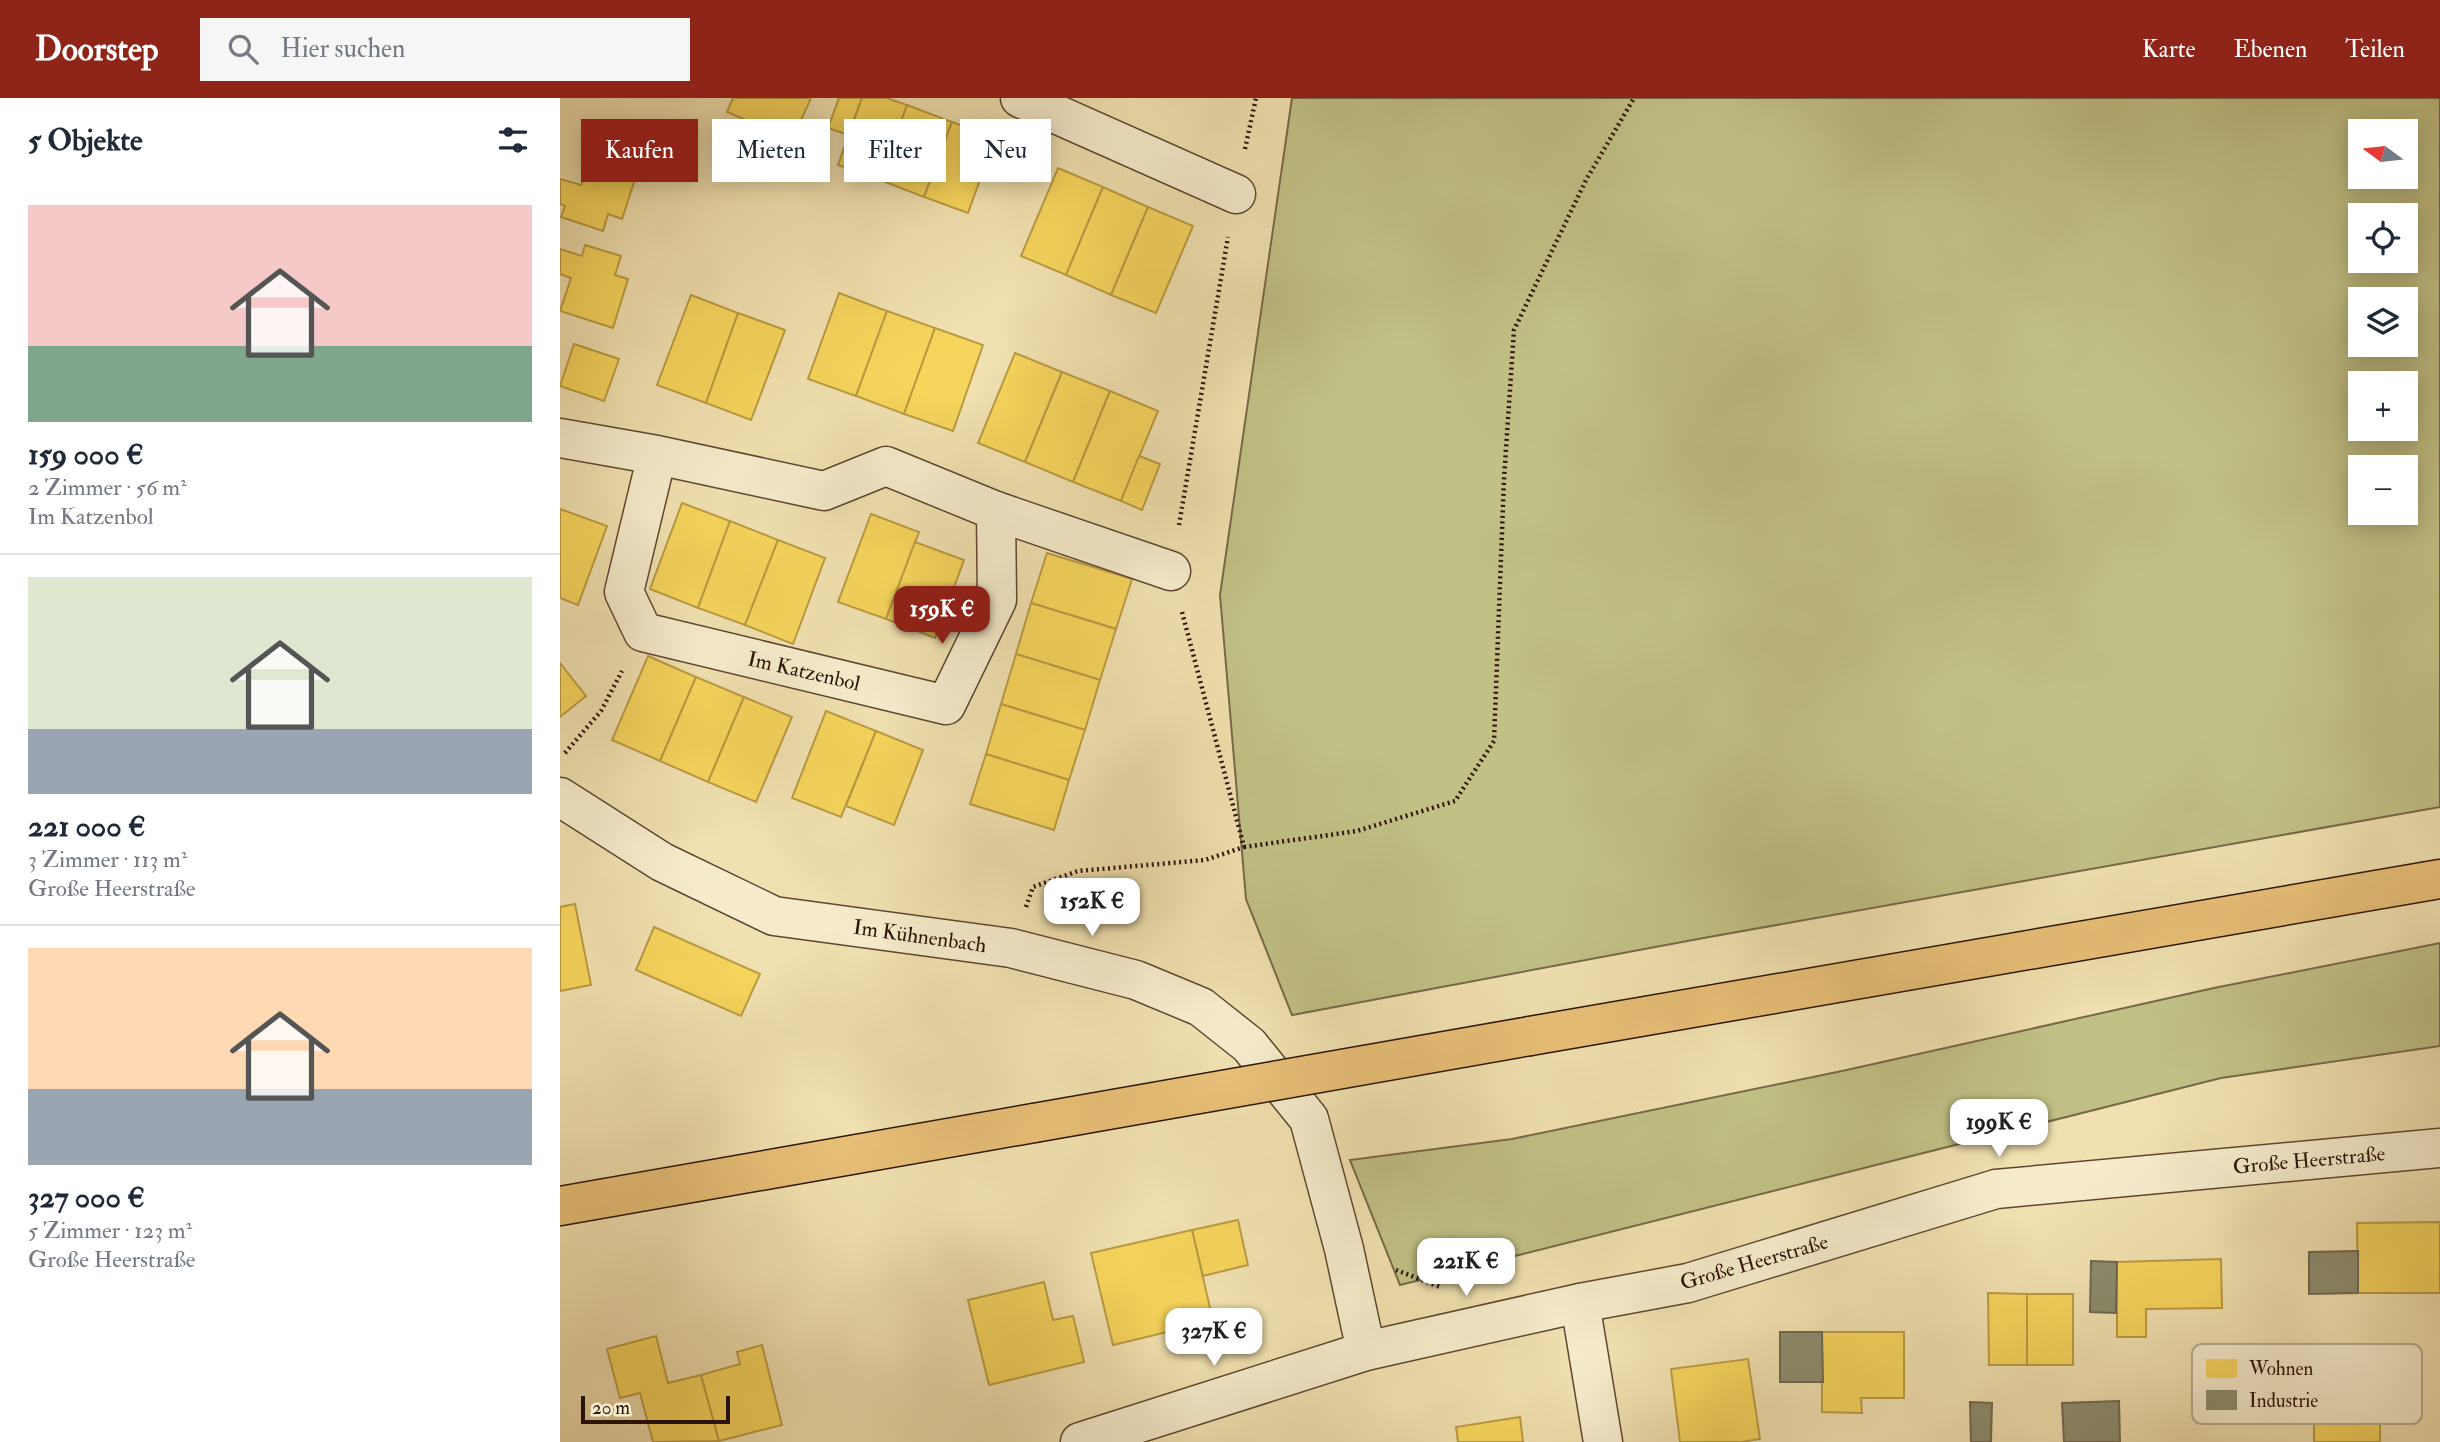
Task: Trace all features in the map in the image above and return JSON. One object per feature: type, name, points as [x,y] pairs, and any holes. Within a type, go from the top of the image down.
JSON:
[{"type":"main road","points":[[560,1206],[2440,879]]},
{"type":"street","points":[[1020,98],[1236,194]]},
{"type":"street","points":[[560,438],[657,455],[824,491],[886,466],[996,511],[1171,571]]},
{"type":"street","points":[[643,632],[624,592],[657,455]]},
{"type":"street","name":"Im Katzenbol","points":[[643,632],[946,705],[997,600],[996,511]]},
{"type":"street","name":"Im Kühnenbach","points":[[560,797],[662,862],[774,916],[1011,948],[1136,980],[1200,1007],[1250,1045],[1309,1119],[1344,1249],[1366,1351]]},
{"type":"street","name":"Große Heerstraße","points":[[1080,1442],[1366,1351],[1580,1303],[1688,1283],[1996,1189],[2440,1149]]},
{"type":"street","points":[[1580,1303],[1603,1442]]},
{"type":"path","points":[[1244,847],[1357,831],[1455,801],[1494,741],[1504,480],[1514,330],[1586,180],[1634,98]]},
{"type":"path","points":[[560,759],[601,711],[643,632]]},
{"type":"path","points":[[1344,1249],[1442,1288]]},
{"type":"green space","points":[[1292,98],[2440,98],[2440,807],[1709,937],[1292,1015],[1246,899],[1220,595]]},
{"type":"green space","points":[[2440,943],[2440,1046],[2221,1078],[1400,1285],[1350,1160],[1512,1139],[1842,1071],[2214,988]]},
{"type":"building: Wohnen","points":[[733,98],[811,98],[802,119],[743,119],[727,112]]},
{"type":"building: Wohnen","points":[[839,98],[862,98],[854,119],[844,119],[844,134],[830,129]]},
{"type":"building: Wohnen","points":[[862,98],[887,98],[907,105],[902,119],[854,119]]},
{"type":"building: Wohnen","points":[[907,105],[944,119],[902,119]]},
{"type":"building: Wohnen","points":[[946,120],[952,122],[946,138]]},
{"type":"building: Wohnen","points":[[952,122],[960,125],[960,182],[979,182],[968,213],[924,197],[930,182],[946,182],[946,138]]},
{"type":"building: Wohnen","points":[[844,148],[844,167],[838,165]]},
{"type":"building: Wohnen","points":[[1058,168],[1103,187],[1066,275],[1021,256]]},
{"type":"building: Wohnen","points":[[560,179],[581,185],[582,182],[634,182],[622,219],[608,214],[603,231],[561,217],[565,206],[560,204]]},
{"type":"building: Wohnen","points":[[885,182],[930,182],[924,197]]},
{"type":"building: Wohnen","points":[[1103,187],[1148,207],[1111,295],[1066,275]]},
{"type":"building: Wohnen","points":[[1148,207],[1193,226],[1156,313],[1111,295]]},
{"type":"building: Wohnen","points":[[585,245],[621,256],[615,275],[628,279],[613,328],[560,311],[571,278],[560,274],[560,249],[582,256]]},
{"type":"building: Wohnen","points":[[839,293],[887,311],[856,396],[808,379]]},
{"type":"building: Wohnen","points":[[691,295],[738,313],[706,403],[657,385]]},
{"type":"building: Wohnen","points":[[887,311],[935,328],[904,414],[856,396]]},
{"type":"building: Wohnen","points":[[738,313],[785,330],[751,420],[706,403]]},
{"type":"building: Wohnen","points":[[935,328],[983,345],[953,431],[904,414]]},
{"type":"building: Wohnen","points":[[574,344],[619,359],[604,401],[560,386]]},
{"type":"building: Wohnen","points":[[1015,353],[1062,372],[1025,462],[978,443]]},
{"type":"building: Wohnen","points":[[1062,372],[1110,391],[1073,482],[1025,462]]},
{"type":"building: Wohnen","points":[[1110,391],[1158,411],[1121,501],[1073,482]]},
{"type":"building: Wohnen","points":[[1139,456],[1160,464],[1142,510],[1121,501]]},
{"type":"building: Wohnen","points":[[682,503],[730,521],[698,608],[650,589]]},
{"type":"building: Wohnen","points":[[560,509],[607,526],[578,605],[560,598]]},
{"type":"building: Wohnen","points":[[871,514],[919,532],[886,619],[838,602]]},
{"type":"building: Wohnen","points":[[730,521],[778,540],[745,625],[698,608]]},
{"type":"building: Wohnen","points":[[778,540],[825,558],[793,644],[745,625]]},
{"type":"building: Wohnen","points":[[915,542],[964,560],[935,638],[886,619]]},
{"type":"building: Wohnen","points":[[1047,553],[1132,579],[1116,629],[1031,603]]},
{"type":"building: Wohnen","points":[[1031,603],[1116,629],[1100,680],[1016,654]]},
{"type":"building: Wohnen","points":[[1016,654],[1100,680],[1085,730],[1001,704]]},
{"type":"building: Wohnen","points":[[648,656],[696,677],[660,761],[612,740]]},
{"type":"building: Wohnen","points":[[560,663],[586,696],[560,717]]},
{"type":"building: Wohnen","points":[[696,677],[744,697],[708,782],[660,761]]},
{"type":"building: Wohnen","points":[[744,697],[792,717],[756,802],[708,782]]},
{"type":"building: Wohnen","points":[[1001,704],[1085,730],[1069,780],[986,754]]},
{"type":"building: Wohnen","points":[[826,711],[876,731],[841,817],[792,798]]},
{"type":"building: Wohnen","points":[[876,731],[923,750],[894,825],[846,806]]},
{"type":"building: Wohnen","points":[[986,754],[1069,780],[1054,830],[970,804]]},
{"type":"building: Wohnen","points":[[575,904],[591,985],[560,991],[560,907]]},
{"type":"building: Wohnen","points":[[654,927],[760,974],[741,1016],[636,970]]},
{"type":"building: Wohnen","points":[[1238,1220],[1248,1265],[1203,1276],[1192,1230]]},
{"type":"building: Wohnen","points":[[2440,1222],[2440,1293],[2358,1293],[2357,1223]]},
{"type":"building: Wohnen","points":[[1192,1230],[1213,1321],[1113,1345],[1091,1253]]},
{"type":"building: Wohnen","points":[[2221,1259],[2222,1308],[2146,1309],[2146,1337],[2117,1337],[2117,1262]]},
{"type":"building: Wohnen","points":[[1044,1282],[1053,1320],[1073,1316],[1084,1362],[989,1385],[968,1300]]},
{"type":"building: Wohnen","points":[[1988,1293],[2027,1294],[2027,1365],[1989,1365]]},
{"type":"building: Wohnen","points":[[2027,1294],[2073,1294],[2073,1365],[2027,1365]]},
{"type":"building: Wohnen","points":[[1822,1332],[1904,1332],[1904,1398],[1861,1398],[1862,1413],[1822,1412]]},
{"type":"building: Wohnen","points":[[656,1336],[668,1383],[701,1375],[719,1441],[653,1442],[640,1393],[620,1398],[607,1349]]},
{"type":"building: Wohnen","points":[[762,1345],[782,1425],[719,1441],[701,1375],[740,1364],[737,1352]]},
{"type":"building: Wohnen","points":[[1748,1359],[1760,1439],[1741,1442],[1680,1442],[1671,1369]]},
{"type":"building: Wohnen","points":[[1520,1417],[1523,1442],[1458,1442],[1456,1427]]},
{"type":"building: Wohnen","points":[[2314,1424],[2380,1424],[2380,1442],[2314,1442]]},
{"type":"building: Industrie","points":[[2358,1251],[2358,1293],[2309,1294],[2309,1252]]},
{"type":"building: Industrie","points":[[2091,1261],[2117,1262],[2116,1313],[2090,1312]]},
{"type":"building: Industrie","points":[[1780,1332],[1822,1332],[1823,1382],[1780,1382]]},
{"type":"building: Industrie","points":[[2119,1401],[2120,1442],[2064,1442],[2062,1403]]},
{"type":"building: Industrie","points":[[1970,1402],[1992,1403],[1991,1442],[1971,1442]]}]
